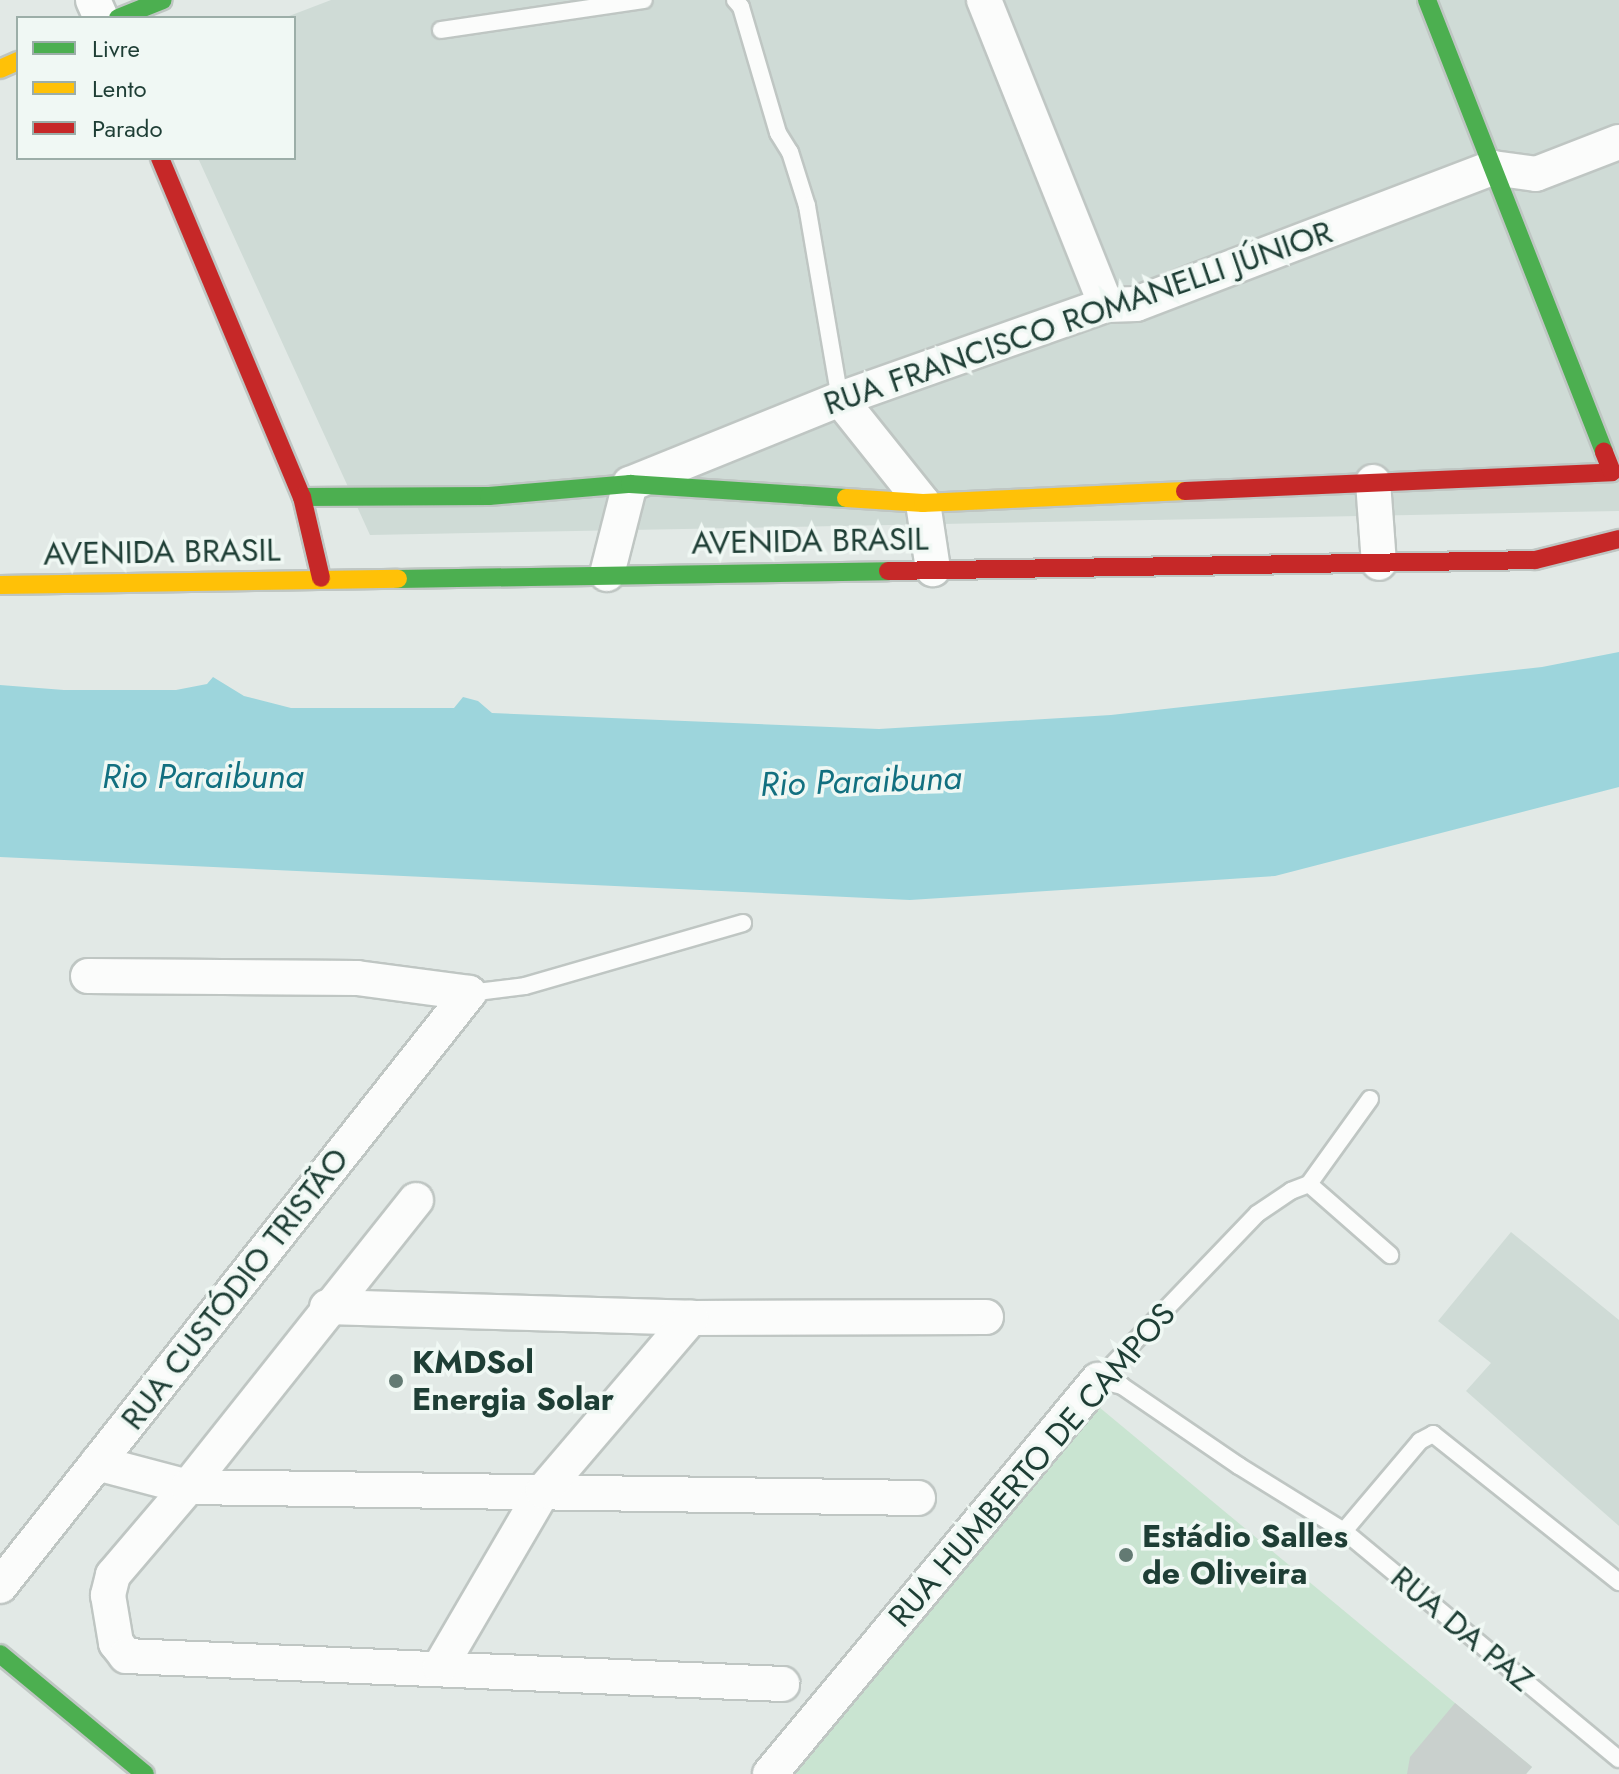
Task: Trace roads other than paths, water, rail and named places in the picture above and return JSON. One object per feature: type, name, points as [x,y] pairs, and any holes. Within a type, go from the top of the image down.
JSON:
[{"type":"main road","points":[[123,16],[163,0]]},
{"type":"main road","points":[[302,497],[489,496],[630,484],[923,503],[1612,472],[1427,0]]},
{"type":"main road","points":[[161,160],[302,497],[321,578]]},
{"type":"main road","name":"AVENIDA BRASIL","points":[[0,585],[1535,560],[1619,539]]},
{"type":"main road","points":[[0,1654],[145,1774]]},
{"type":"street","points":[[984,0],[1106,305]]},
{"type":"street","name":"RUA FRANCISCO ROMANELLI JÚNIOR","points":[[630,484],[840,399],[1106,305],[1136,304],[1493,168],[1536,174],[1619,142]]},
{"type":"street","points":[[840,399],[923,503],[933,569]]},
{"type":"street","points":[[1373,482],[1379,563]]},
{"type":"street","points":[[607,574],[630,484]]},
{"type":"street","points":[[88,976],[357,978],[469,993]]},
{"type":"street","name":"RUA CUSTÓDIO TRISTÃO","points":[[0,1586],[469,993]]},
{"type":"street","points":[[416,1200],[327,1307],[188,1487],[113,1575],[108,1595],[116,1643],[126,1656],[440,1667],[782,1684]]},
{"type":"street","points":[[327,1307],[691,1318],[986,1317]]},
{"type":"street","points":[[440,1667],[543,1491],[691,1318]]},
{"type":"street","name":"RUA HUMBERTO DE CAMPOS","points":[[770,1774],[1098,1380]]},
{"type":"street","points":[[97,1463],[188,1487],[918,1498]]},
{"type":"lane","points":[[441,30],[644,0]]},
{"type":"lane","points":[[735,0],[778,133],[790,152],[807,206],[840,399]]},
{"type":"lane","points":[[469,993],[525,986],[743,923]]},
{"type":"lane","name":"RUA HUMBERTO DE CAMPOS","points":[[1098,1380],[1257,1214],[1291,1191],[1309,1184],[1370,1099]]},
{"type":"lane","points":[[1309,1184],[1390,1255]]},
{"type":"lane","name":"RUA DA PAZ","points":[[1098,1380],[1122,1386],[1239,1466],[1344,1531],[1619,1759]]},
{"type":"lane","points":[[1344,1531],[1420,1441],[1433,1434],[1619,1582]]},
{"type":"water","name":"Rio Paraibuna","points":[[1619,652],[1619,787],[1275,876],[910,900],[0,857],[0,685],[64,690],[176,690],[207,684],[213,677],[244,696],[291,708],[454,708],[463,697],[478,701],[492,713],[879,729],[1111,715],[1542,667]]},
{"type":"place","name":"KMDSol Energia Solar","points":[[396,1381]]},
{"type":"place","name":"Estádio Salles de Oliveira","points":[[1126,1555]]}]
